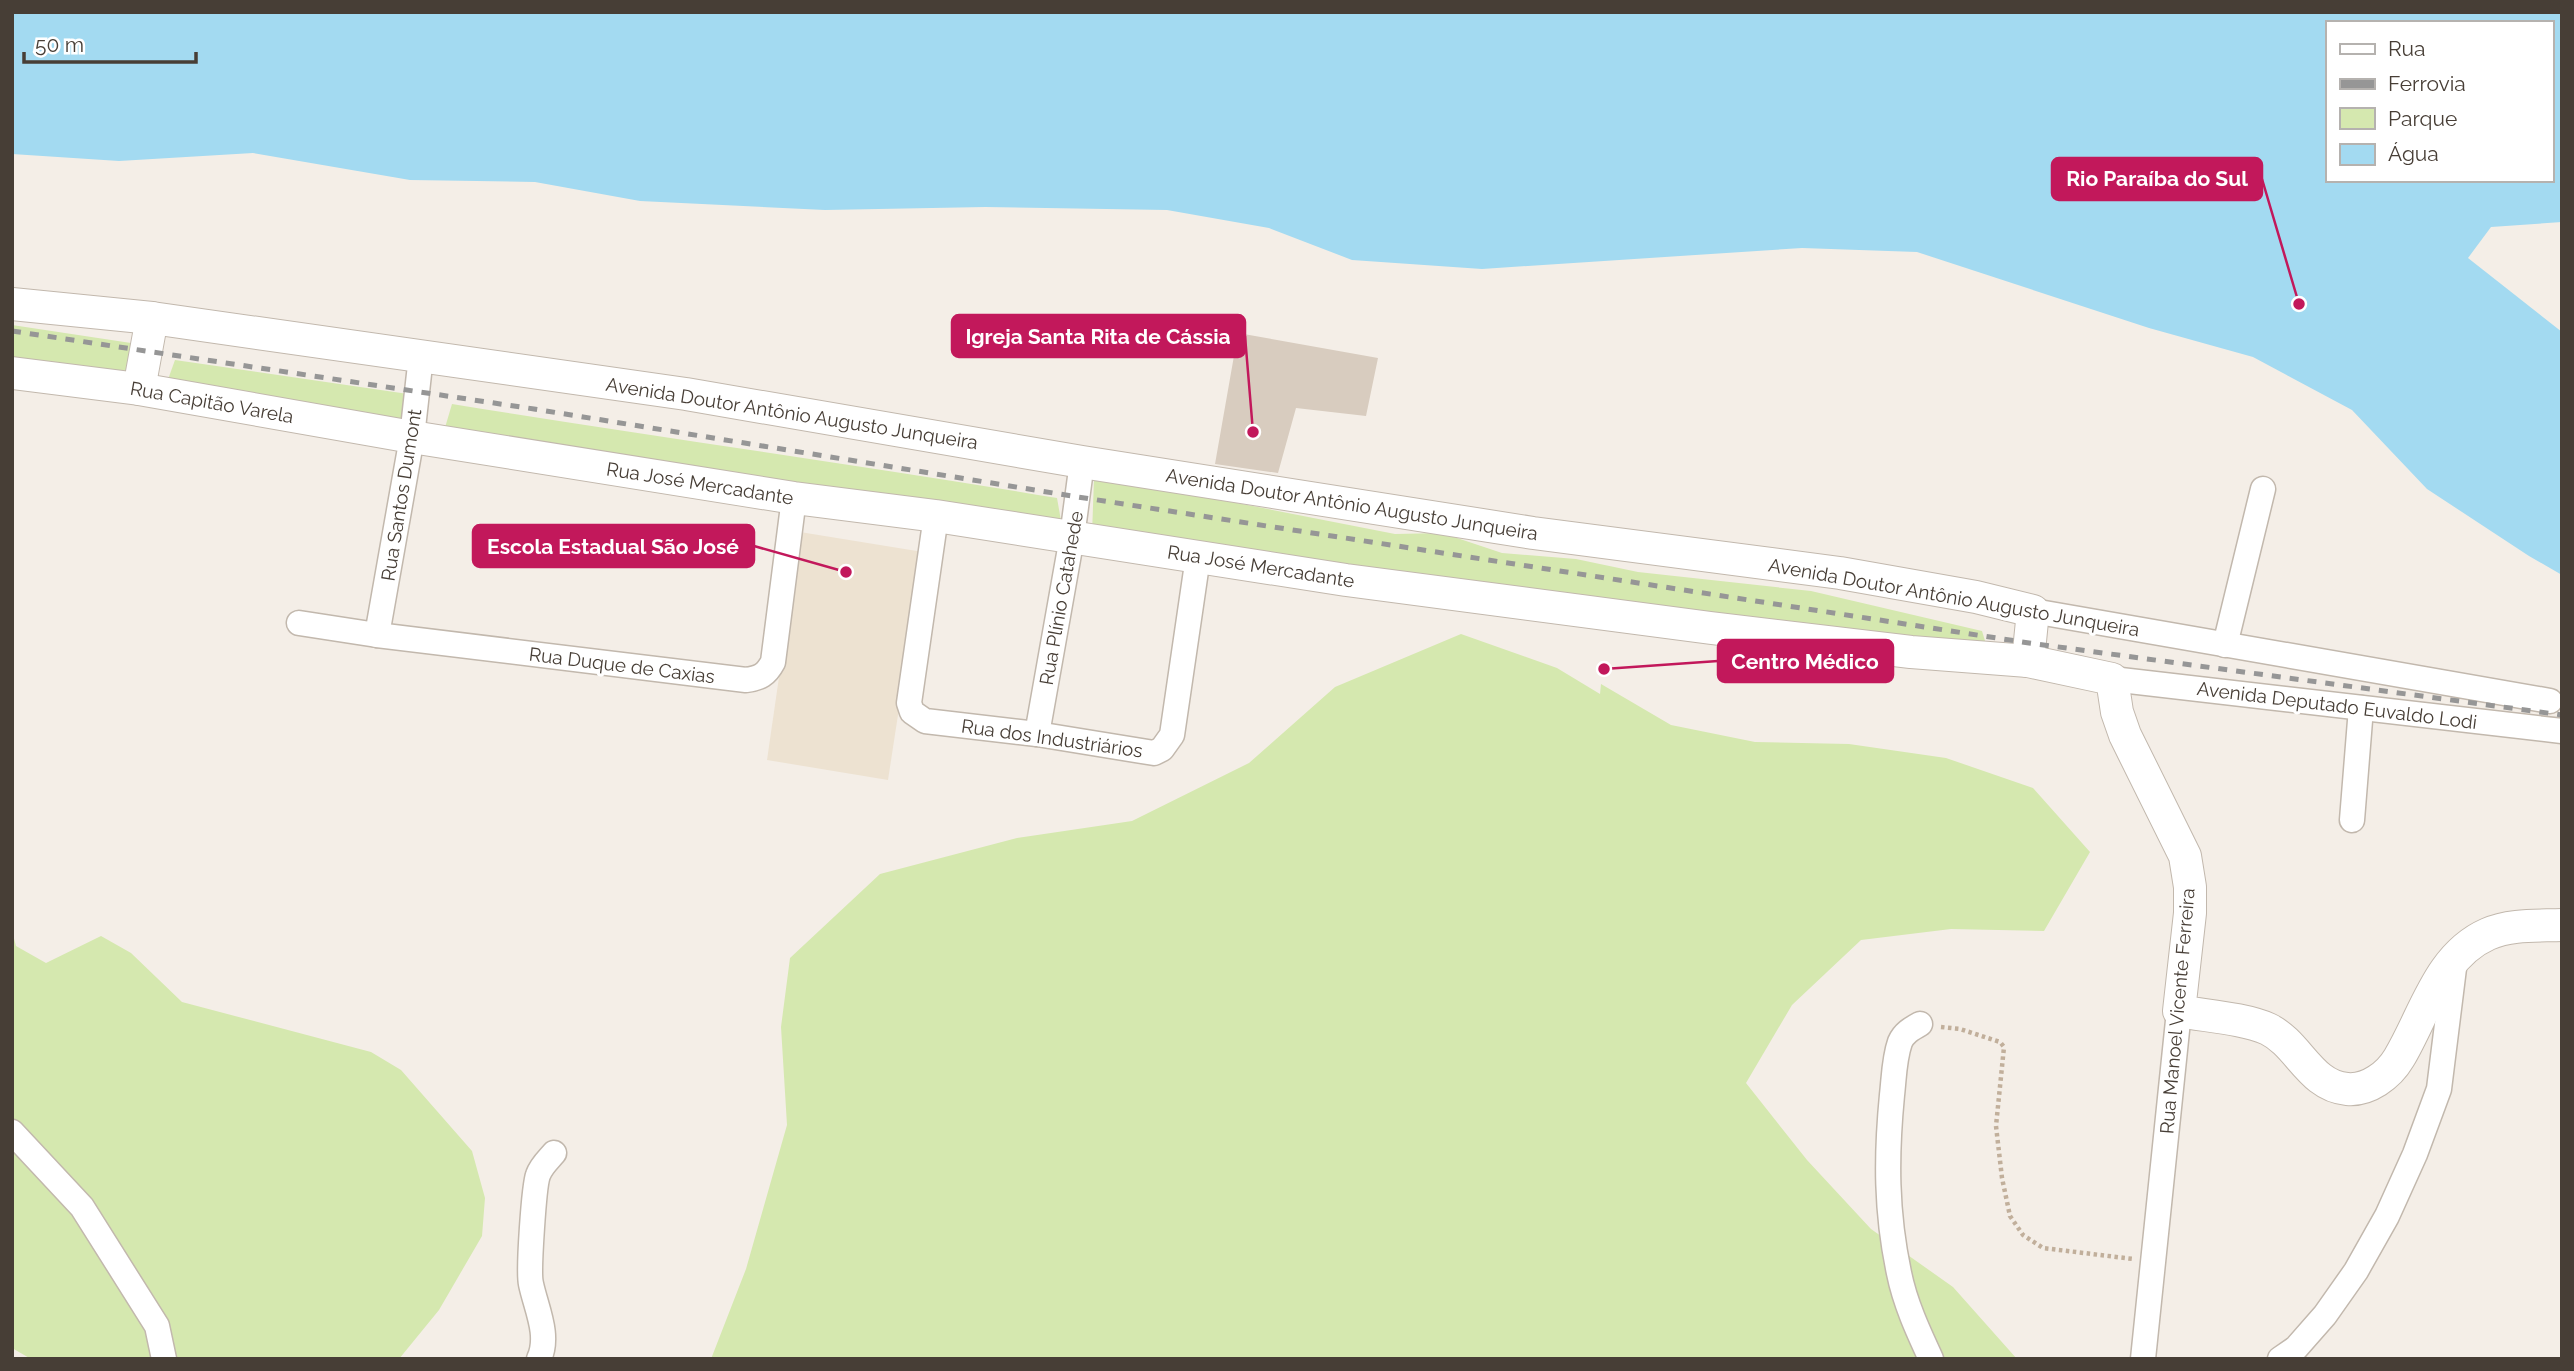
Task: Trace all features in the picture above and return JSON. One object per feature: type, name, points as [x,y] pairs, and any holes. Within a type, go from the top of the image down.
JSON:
[{"type":"street","name":"Avenida Doutor Antônio Augusto Junqueira","points":[[12,304],[152,318],[686,394],[1082,462],[1533,533],[1840,573],[2225,646],[2550,701]]},
{"type":"street","points":[[139,389],[152,318]]},
{"type":"street","name":"Rua Santos Dumont","points":[[377,635],[412,437],[421,356]]},
{"type":"street","name":"Rua Capitão Varela","points":[[12,373],[139,389],[412,437]]},
{"type":"street","name":"Rua José Mercadante","points":[[412,437],[794,498],[936,516],[1346,580],[1911,652],[2028,661],[2112,679]]},
{"type":"street","name":"Rua Plínio Catahede","points":[[1037,734],[1072,537],[1082,462]]},
{"type":"street","points":[[2225,646],[2263,489]]},
{"type":"street","name":"Rua Duque de Caxias","points":[[299,623],[746,680],[758,678],[767,673],[773,662],[794,498]]},
{"type":"street","name":"Rua dos Industriários","points":[[936,516],[909,703],[912,712],[925,721],[1037,734],[1154,753],[1162,750],[1171,735],[1198,557]]},
{"type":"street","points":[[2028,661],[2033,611]]},
{"type":"street","name":"Avenida Deputado Euvaldo Lodi","points":[[2112,679],[2562,731]]},
{"type":"street","name":"Rua Manoel Vicente Ferreira","points":[[2112,679],[2117,712],[2125,735],[2185,856],[2190,887],[2190,913],[2143,1359]]},
{"type":"street","points":[[2351,820],[2361,708]]},
{"type":"street","points":[[2179,1011],[2268,1030],[2289,1045],[2301,1061],[2326,1083],[2345,1089],[2362,1089],[2381,1078],[2399,1059],[2415,1023],[2456,956],[2473,942],[2489,933],[2514,927],[2562,925]]},
{"type":"street","points":[[2280,1359],[2296,1348],[2318,1323],[2357,1271],[2387,1216],[2415,1154],[2439,1089],[2456,956]]},
{"type":"street","points":[[1920,1024],[1908,1030],[1901,1040],[1895,1060],[1886,1191],[1899,1274],[1914,1322],[1931,1359]]},
{"type":"street","points":[[12,1132],[82,1207],[157,1326],[164,1359]]},
{"type":"street","points":[[539,1359],[544,1348],[530,1277],[534,1208],[537,1178],[542,1166],[554,1153]]},
{"type":"path","points":[[1920,1024],[1960,1028],[2000,1042],[2004,1047],[1996,1126],[2010,1216],[2022,1235],[2043,1248],[2153,1261]]},
{"type":"shaded area","points":[[800,532],[923,552],[888,780],[767,760]]},
{"type":"green space","points":[[12,325],[131,343],[128,371],[12,360]]},
{"type":"green space","points":[[175,360],[408,394],[408,430],[166,385]]},
{"type":"green space","points":[[452,404],[1057,498],[1063,532],[444,431]]},
{"type":"green space","points":[[1094,479],[1395,534],[1442,533],[1502,553],[1576,559],[1638,572],[1811,591],[1982,631],[1990,657],[1092,534]]},
{"type":"green space","points":[[1461,634],[1557,668],[1600,694],[1601,684],[1671,725],[1755,742],[1849,744],[1946,758],[2033,788],[2090,852],[2044,931],[1951,929],[1861,940],[1792,1005],[1746,1083],[1807,1160],[1871,1229],[1953,1287],[2017,1359],[711,1359],[746,1269],[787,1125],[781,1027],[790,958],[880,874],[1017,838],[1132,821],[1249,763],[1335,687]]},
{"type":"green space","points":[[12,931],[16,946],[46,963],[101,936],[131,953],[182,1002],[371,1052],[401,1070],[472,1151],[485,1198],[482,1236],[439,1310],[399,1359],[31,1359],[12,1348]]},
{"type":"water","points":[[12,12],[2562,12],[2562,222],[2491,227],[2468,258],[2562,332],[2562,575],[2427,489],[2352,410],[2253,357],[2149,328],[1917,252],[1802,248],[1482,269],[1352,260],[1269,228],[1167,210],[985,207],[825,210],[640,201],[535,182],[410,180],[253,153],[119,161],[12,154]]},
{"type":"building","points":[[1238,333],[1378,358],[1366,416],[1296,408],[1278,473],[1215,464]]},
{"type":"railway","points":[[12,331],[534,409],[1078,497],[2029,643],[2562,715]]},
{"type":"place","name":"Rio Paraíba do Sul","points":[[2299,304]]},
{"type":"place","name":"Igreja Santa Rita de Cássia","points":[[1253,432]]},
{"type":"place","name":"Escola Estadual São José","points":[[846,572]]},
{"type":"place","name":"Centro Médico","points":[[1604,669]]}]
